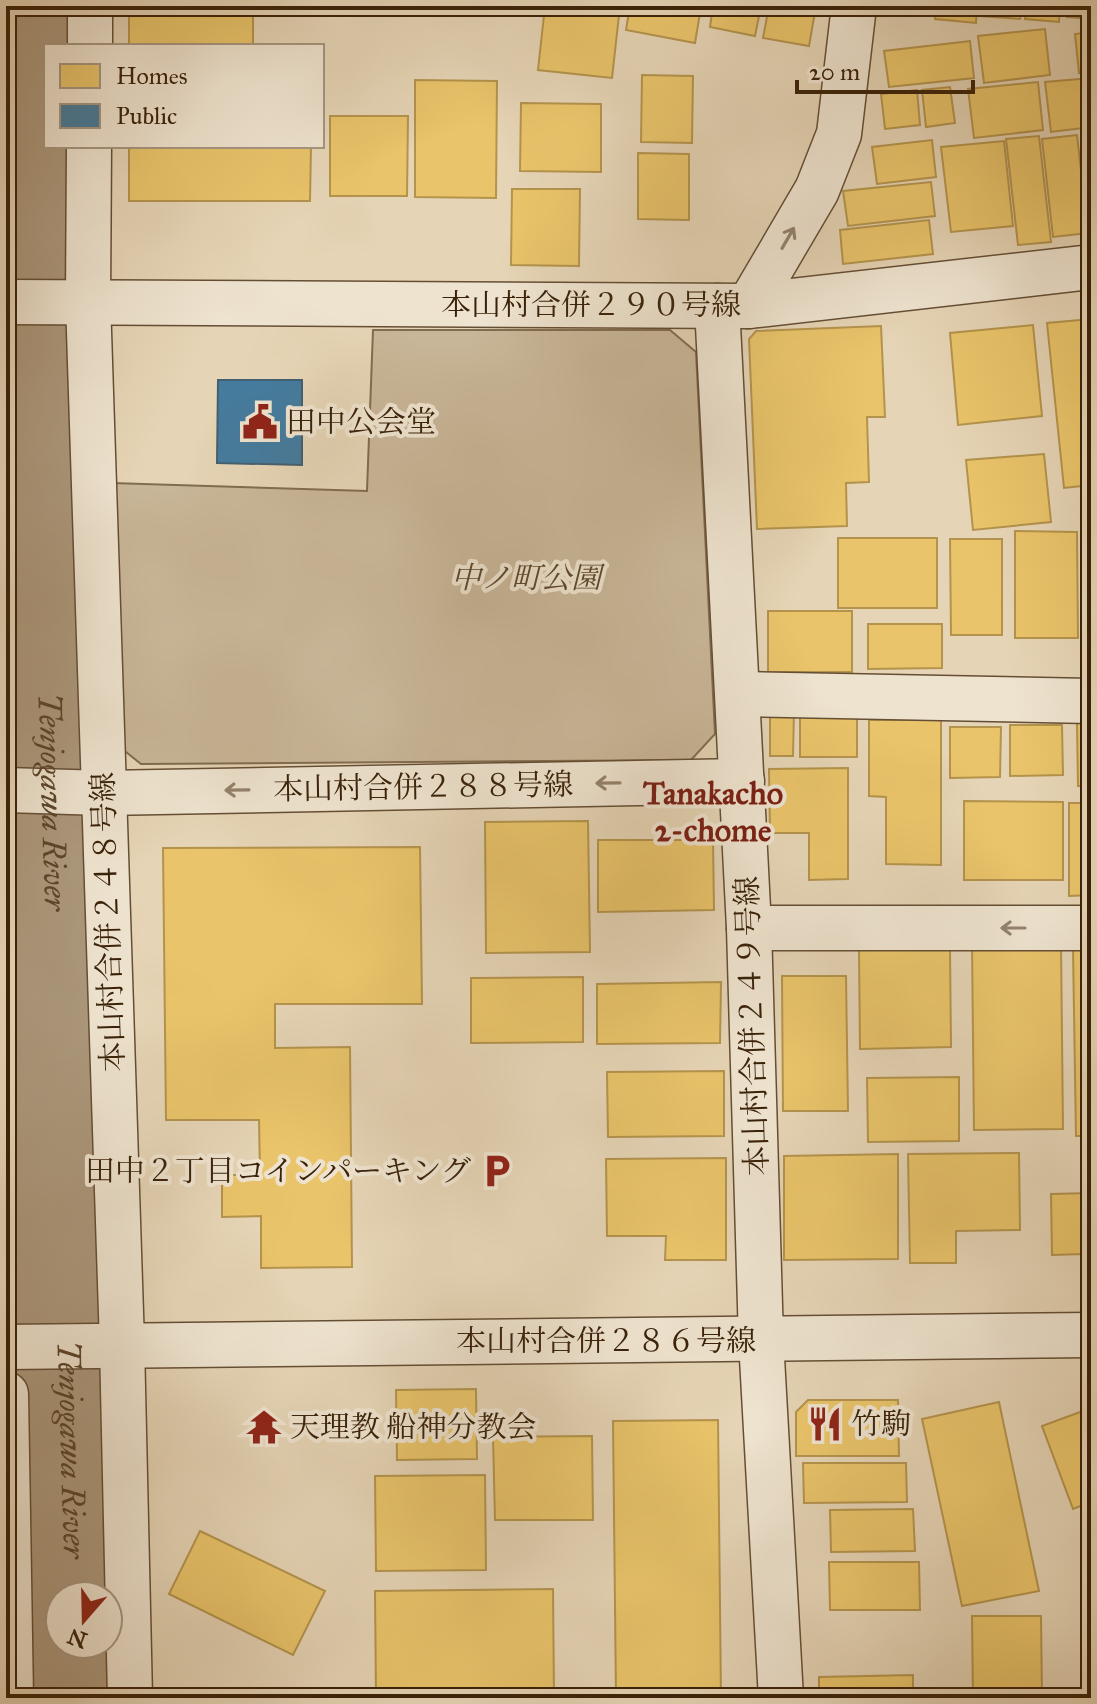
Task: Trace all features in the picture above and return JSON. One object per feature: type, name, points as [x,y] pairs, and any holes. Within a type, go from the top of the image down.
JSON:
[{"type":"street","points":[[90,6],[90,44]]},
{"type":"street","points":[[733,306],[817,190],[839,134],[854,6]]},
{"type":"street","name":"本山村合併２４８号線","points":[[89,148],[88,301],[122,1344],[130,1698]]},
{"type":"street","name":"本山村合併２９０号線","points":[[6,302],[733,306],[1091,267]]},
{"type":"street","name":"本山村合併２４９号線","points":[[733,306],[738,694],[749,928],[761,1340],[781,1698]]},
{"type":"street","points":[[738,694],[1091,701]]},
{"type":"street","name":"本山村合併２８８号線","points":[[6,790],[104,793],[742,781]]},
{"type":"street","points":[[749,928],[1091,928]]},
{"type":"street","name":"本山村合併２８６号線","points":[[6,1347],[1091,1335]]},
{"type":"street","points":[[6,1394],[11,1698]]},
{"type":"green space","name":"中ノ町公園","points":[[373,330],[670,330],[696,352],[715,734],[691,760],[141,764],[116,744],[112,483],[367,491]]},
{"type":"building: Homes","points":[[129,6],[253,6],[253,44],[129,44]]},
{"type":"building: Homes","points":[[545,6],[620,6],[612,78],[538,70]]},
{"type":"building: Homes","points":[[630,6],[701,7],[695,43],[626,30]]},
{"type":"building: Homes","points":[[713,6],[761,6],[755,36],[710,27]]},
{"type":"building: Homes","points":[[769,6],[816,6],[809,46],[763,38]]},
{"type":"building: Homes","points":[[936,6],[977,6],[976,23],[935,19]]},
{"type":"building: Homes","points":[[981,6],[1022,6],[1020,19],[980,16]]},
{"type":"building: Homes","points":[[1026,6],[1060,6],[1059,22],[1025,19]]},
{"type":"building: Homes","points":[[1068,6],[1091,6],[1091,19],[1067,17]]},
{"type":"building: Homes","points":[[1045,29],[1050,75],[984,83],[978,36]]},
{"type":"building: Homes","points":[[1091,32],[1091,71],[1079,73],[1075,34]]},
{"type":"building: Homes","points":[[970,41],[974,78],[889,87],[884,51]]},
{"type":"building: Homes","points":[[642,75],[693,76],[692,143],[641,142]]},
{"type":"building: Homes","points":[[1091,78],[1091,127],[1051,132],[1045,82]]},
{"type":"building: Homes","points":[[415,80],[497,81],[496,198],[415,197]]},
{"type":"building: Homes","points":[[1038,82],[1043,130],[974,138],[968,89]]},
{"type":"building: Homes","points":[[950,87],[955,123],[926,127],[922,90]]},
{"type":"building: Homes","points":[[917,90],[920,125],[885,129],[881,94]]},
{"type":"building: Homes","points":[[521,103],[601,104],[601,172],[520,171]]},
{"type":"building: Homes","points":[[330,116],[408,116],[407,196],[330,196]]},
{"type":"building: Homes","points":[[1077,135],[1088,233],[1053,237],[1042,139]]},
{"type":"building: Homes","points":[[1039,136],[1051,242],[1018,245],[1006,139]]},
{"type":"building: Homes","points":[[1091,137],[1091,231],[1081,139]]},
{"type":"building: Homes","points":[[932,140],[936,177],[877,184],[872,147]]},
{"type":"building: Homes","points":[[1004,141],[1013,226],[951,232],[941,147]]},
{"type":"building: Homes","points":[[129,148],[311,148],[310,201],[129,201]]},
{"type":"building: Homes","points":[[638,153],[689,154],[689,220],[638,219]]},
{"type":"building: Homes","points":[[931,182],[935,216],[848,226],[843,191]]},
{"type":"building: Homes","points":[[512,189],[580,189],[579,266],[511,265]]},
{"type":"building: Homes","points":[[929,220],[933,254],[843,264],[840,230]]},
{"type":"building: Homes","points":[[1091,319],[1091,485],[1064,488],[1047,323]]},
{"type":"building: Homes","points":[[1033,325],[1042,416],[958,425],[950,333]]},
{"type":"building: Homes","points":[[881,326],[885,417],[867,417],[869,482],[846,483],[847,526],[757,529],[749,339],[756,331]]},
{"type":"building: Homes","points":[[1044,454],[1051,522],[973,530],[966,460]]},
{"type":"building: Homes","points":[[1015,531],[1077,532],[1078,638],[1015,638]]},
{"type":"building: Homes","points":[[838,538],[937,538],[937,608],[838,608]]},
{"type":"building: Homes","points":[[950,539],[1002,539],[1002,635],[951,635]]},
{"type":"building: Homes","points":[[768,611],[852,611],[852,672],[768,672]]},
{"type":"building: Homes","points":[[868,624],[942,624],[942,668],[868,669]]},
{"type":"building: Homes","points":[[794,710],[793,756],[770,756],[770,711]]},
{"type":"building: Homes","points":[[800,711],[857,711],[857,757],[800,757]]},
{"type":"building: Homes","points":[[869,720],[941,720],[941,865],[886,864],[886,797],[869,796]]},
{"type":"building: Homes","points":[[1077,723],[1091,723],[1091,786],[1078,786]]},
{"type":"building: Homes","points":[[1010,725],[1062,725],[1063,775],[1010,776]]},
{"type":"building: Homes","points":[[950,727],[1001,727],[1000,777],[950,778]]},
{"type":"building: Homes","points":[[848,768],[848,879],[809,880],[809,833],[770,833],[769,769]]},
{"type":"building: Homes","points":[[964,801],[1063,802],[1063,880],[964,880]]},
{"type":"building: Homes","points":[[1069,803],[1091,803],[1091,895],[1069,896]]},
{"type":"building: Homes","points":[[588,821],[590,952],[486,953],[485,822]]},
{"type":"building: Homes","points":[[598,840],[713,840],[714,910],[598,912]]},
{"type":"building: Homes","points":[[420,847],[422,1004],[275,1004],[275,1048],[350,1047],[352,1267],[261,1268],[261,1216],[222,1217],[222,1175],[260,1175],[259,1120],[166,1120],[163,848]]},
{"type":"building: Homes","points":[[1061,944],[1063,1129],[974,1130],[972,945]]},
{"type":"building: Homes","points":[[950,948],[951,1047],[860,1049],[859,950]]},
{"type":"building: Homes","points":[[1073,948],[1091,948],[1091,1136],[1076,1136]]},
{"type":"building: Homes","points":[[782,976],[846,976],[848,1111],[783,1111]]},
{"type":"building: Homes","points":[[583,977],[583,1042],[471,1043],[471,978]]},
{"type":"building: Homes","points":[[721,982],[720,1043],[597,1044],[597,984]]},
{"type":"building: Homes","points":[[724,1071],[724,1136],[608,1137],[607,1072]]},
{"type":"building: Homes","points":[[959,1077],[959,1141],[868,1142],[867,1078]]},
{"type":"building: Homes","points":[[1019,1153],[1020,1230],[956,1231],[956,1263],[910,1263],[908,1154]]},
{"type":"building: Homes","points":[[898,1154],[898,1259],[784,1260],[784,1156]]},
{"type":"building: Homes","points":[[726,1158],[726,1260],[665,1260],[666,1236],[607,1236],[606,1159]]},
{"type":"building: Homes","points":[[1091,1193],[1091,1290],[1084,1290],[1083,1254],[1052,1255],[1051,1194]]},
{"type":"building: Homes","points":[[476,1389],[477,1459],[397,1460],[396,1390]]},
{"type":"building: Homes","points":[[808,1400],[898,1400],[899,1456],[796,1456],[796,1412]]},
{"type":"building: Homes","points":[[999,1402],[1039,1591],[962,1606],[922,1419]]},
{"type":"building: Homes","points":[[1091,1408],[1091,1502],[1073,1509],[1042,1426]]},
{"type":"building: Homes","points":[[718,1420],[721,1698],[616,1698],[613,1421]]},
{"type":"building: Homes","points":[[592,1436],[593,1520],[495,1520],[493,1437]]},
{"type":"building: Homes","points":[[803,1463],[906,1463],[907,1502],[804,1503]]},
{"type":"building: Homes","points":[[485,1475],[486,1570],[376,1571],[375,1476]]},
{"type":"building: Homes","points":[[913,1509],[915,1551],[831,1552],[830,1510]]},
{"type":"building: Homes","points":[[200,1531],[325,1591],[293,1655],[169,1594]]},
{"type":"building: Homes","points":[[829,1562],[919,1562],[920,1610],[830,1610]]},
{"type":"building: Homes","points":[[553,1589],[554,1698],[376,1698],[375,1591]]},
{"type":"building: Homes","points":[[972,1616],[1041,1616],[1042,1698],[973,1698]]},
{"type":"building: Homes","points":[[913,1675],[913,1693],[954,1693],[954,1698],[819,1698],[819,1677]]},
{"type":"building: Homes","points":[[295,1692],[295,1698],[167,1698],[167,1693]]},
{"type":"building: Public","name":"田中公会堂","points":[[218,380],[302,380],[302,465],[217,463]]},
{"type":"waterway","name":"Tenjogawa River","points":[[42,6],[40,370],[76,1580]]},
{"type":"waterway","name":"Tenjogawa River","points":[[78,1660],[79,1698]]},
{"type":"place","name":"田中公会堂","points":[[260,422]]},
{"type":"place","name":"田中２丁目コインパーキング","points":[[497,1171]]},
{"type":"place","name":"竹駒","points":[[825,1424]]},
{"type":"place","name":"天理教 船神分教会","points":[[264,1427]]},
{"type":"district","name":"Tanakacho 2-chome","points":[[713,812]]}]
